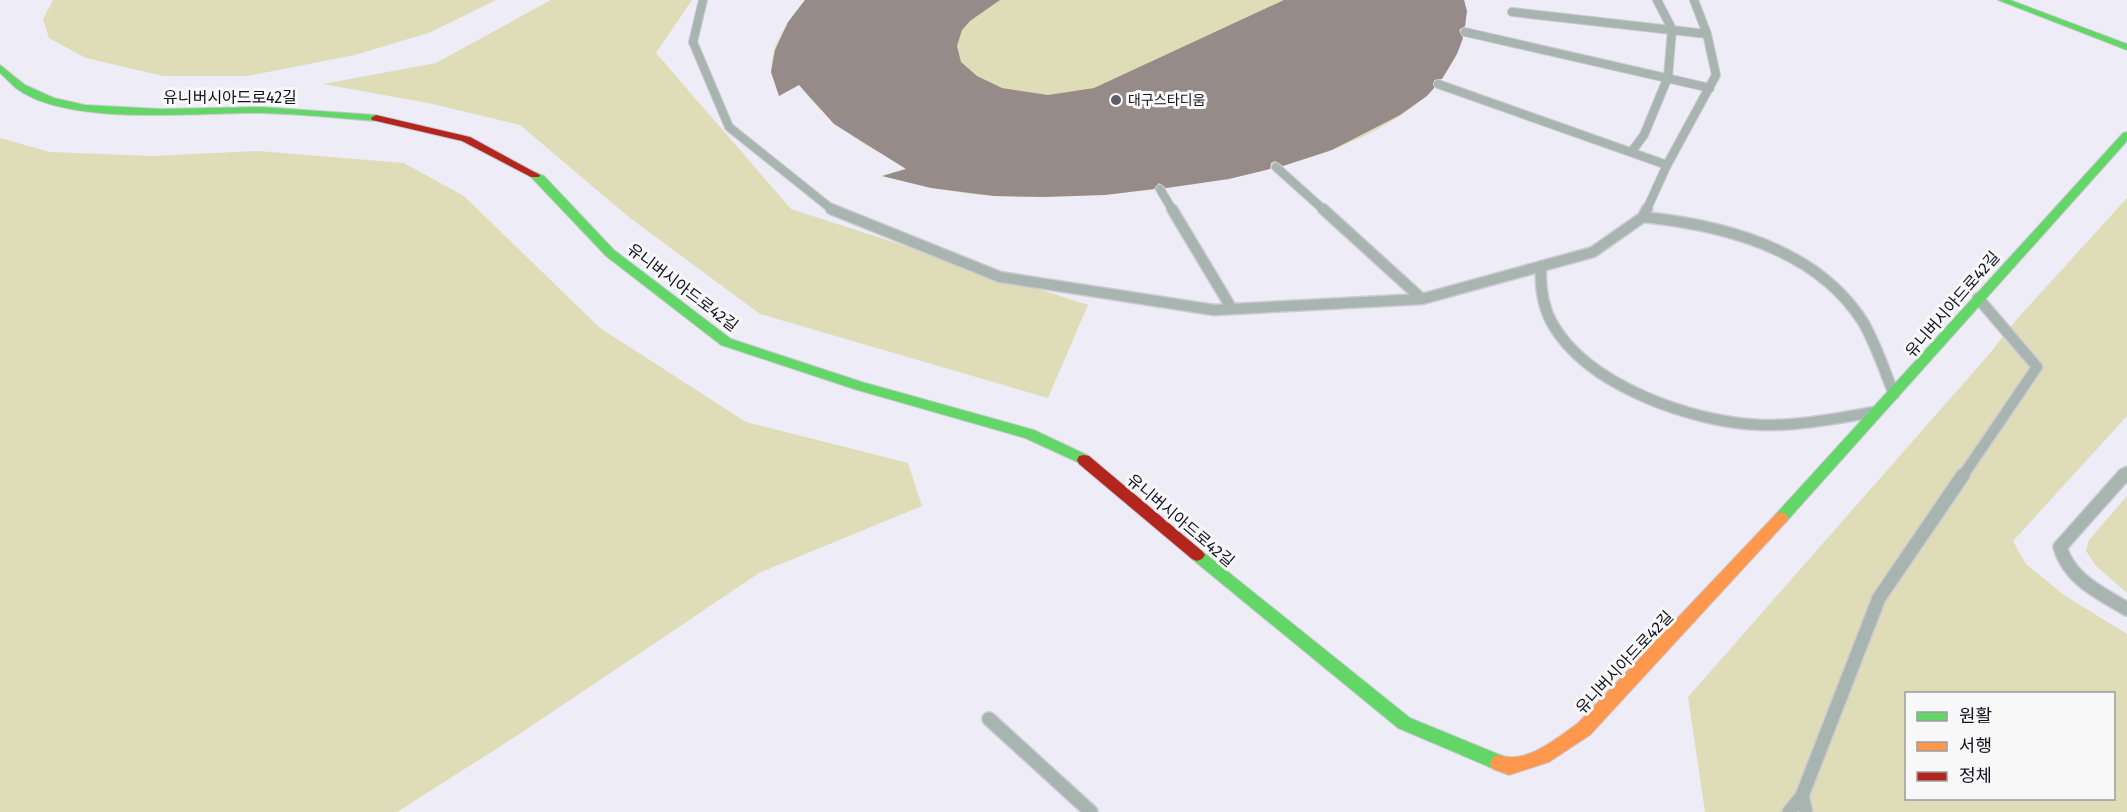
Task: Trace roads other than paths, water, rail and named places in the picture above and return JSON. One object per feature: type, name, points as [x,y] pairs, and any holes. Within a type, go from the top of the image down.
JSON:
[{"type":"street","points":[[2002,0],[2127,47]]},
{"type":"street","name":"유니버시아드로42길","points":[[0,68],[9,80],[32,94],[65,104],[147,114],[261,110],[376,118],[466,139],[540,178],[610,253],[726,342],[859,387],[1029,434],[1080,456],[1259,607],[1404,723],[1509,767],[1549,754],[1584,729],[1881,411],[1978,298],[2127,135]]},
{"type":"lane","points":[[703,0],[693,42],[729,127],[832,210],[1000,277],[1214,310],[1422,299],[1593,252],[1643,217],[1667,165],[1716,75],[1707,34],[1694,0]]},
{"type":"lane","points":[[1632,152],[1644,135],[1668,77],[1672,29],[1657,0]]},
{"type":"lane","points":[[1512,12],[1707,34]]},
{"type":"lane","points":[[1465,32],[1710,88]]},
{"type":"lane","points":[[1438,84],[1667,165]]},
{"type":"lane","points":[[1276,167],[1422,299]]},
{"type":"lane","points":[[1160,189],[1232,309]]},
{"type":"lane","points":[[1643,217],[1703,224],[1742,235],[1780,251],[1814,272],[1842,296],[1862,322],[1894,395]]},
{"type":"lane","points":[[1541,266],[1540,293],[1549,318],[1568,344],[1595,368],[1641,395],[1673,408],[1717,420],[1761,425],[1802,423],[1881,411]]},
{"type":"lane","points":[[1789,812],[1802,796],[1879,598],[2037,367],[1978,298]]},
{"type":"lane","points":[[2127,472],[2060,547],[2061,559],[2078,576],[2099,593],[2127,609]]},
{"type":"lane","points":[[989,719],[1091,812]]},
{"type":"lane","points":[[1802,796],[1806,812]]},
{"type":"place","name":"대구스타디움","points":[[1116,100]]}]
